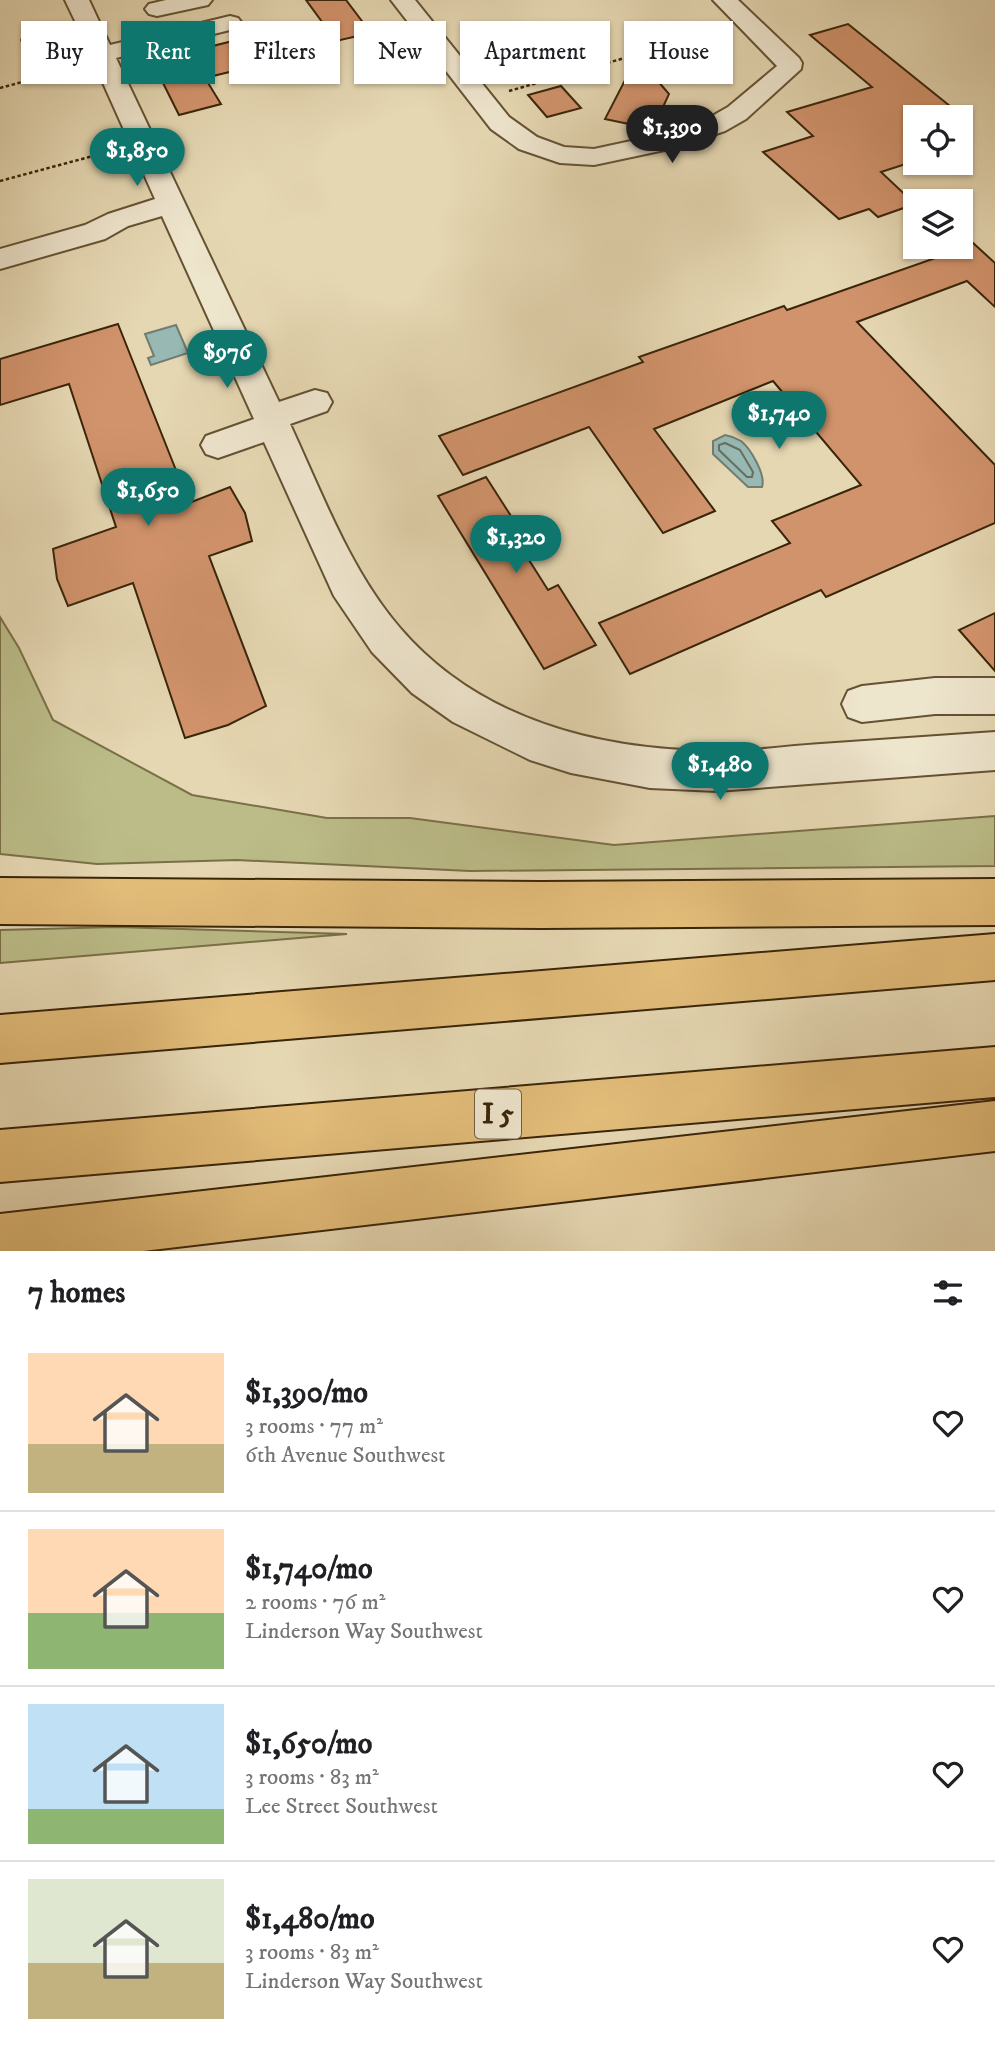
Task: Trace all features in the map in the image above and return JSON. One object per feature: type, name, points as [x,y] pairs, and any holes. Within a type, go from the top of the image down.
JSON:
[{"type":"highway","points":[[0,901],[529,905],[995,902]]},
{"type":"highway","points":[[0,1039],[995,957]]},
{"type":"highway","name":"I 5","points":[[0,1156],[995,1072]]},
{"type":"highway","points":[[0,1241],[995,1126]]},
{"type":"street","points":[[157,5],[200,0]]},
{"type":"street","points":[[403,0],[500,123],[528,143],[560,155],[594,157],[664,142],[716,125],[737,113],[789,69],[790,63],[725,0]]},
{"type":"street","points":[[107,34],[229,23]]},
{"type":"street","points":[[107,75],[347,585],[386,640],[426,681],[467,709],[545,746],[571,754],[650,768],[717,771],[975,752]]},
{"type":"street","points":[[0,259],[95,232],[118,219],[170,204]]},
{"type":"street","points":[[0,234],[89,215],[118,219]]},
{"type":"street","points":[[218,445],[315,402]]},
{"type":"street","points":[[935,696],[975,752]]},
{"type":"street","points":[[862,704],[935,696],[995,696]]},
{"type":"path","points":[[475,90],[750,22]]},
{"type":"path","points":[[0,88],[21,76]]},
{"type":"path","points":[[0,181],[93,156],[123,152]]},
{"type":"green space","points":[[0,617],[19,648],[53,720],[192,795],[327,818],[410,818],[614,845],[995,816],[995,866],[470,871],[237,860],[97,864],[0,854]]},
{"type":"green space","points":[[116,927],[347,934],[0,963],[0,930]]},
{"type":"water","points":[[176,325],[188,353],[151,365],[148,358],[154,356],[145,334]]},
{"type":"water","points":[[725,435],[741,441],[749,450],[760,469],[762,487],[748,487],[713,454],[713,441]]},
{"type":"building","points":[[306,0],[346,0],[362,21],[354,21],[354,37],[340,40],[340,21],[321,21]]},
{"type":"building","points":[[848,24],[949,105],[903,105],[903,165],[881,172],[903,193],[903,208],[878,217],[869,209],[839,219],[763,152],[813,136],[787,112],[872,87],[810,35]]},
{"type":"building","points":[[229,42],[229,72],[215,76],[215,45]]},
{"type":"building","points":[[624,82],[660,84],[669,94],[653,129],[605,119]]},
{"type":"building","points":[[164,84],[209,84],[221,104],[179,115]]},
{"type":"building","points":[[561,86],[581,108],[547,117],[528,95]]},
{"type":"building","points":[[973,243],[995,263],[995,307],[967,281],[857,322],[995,465],[995,523],[826,597],[821,590],[630,674],[599,623],[790,543],[772,521],[861,485],[773,381],[654,429],[715,511],[663,533],[589,427],[463,475],[439,436],[643,362],[639,357],[784,306],[787,310],[932,259],[973,259]]},
{"type":"building","points":[[118,324],[189,503],[230,487],[245,513],[252,541],[209,556],[266,706],[228,725],[185,738],[133,583],[68,606],[57,579],[53,549],[116,527],[69,384],[0,405],[0,359]]},
{"type":"building","points":[[486,477],[518,527],[510,530],[548,590],[558,585],[596,645],[544,669],[438,496]]},
{"type":"building","points":[[995,613],[995,671],[959,630]]}]
